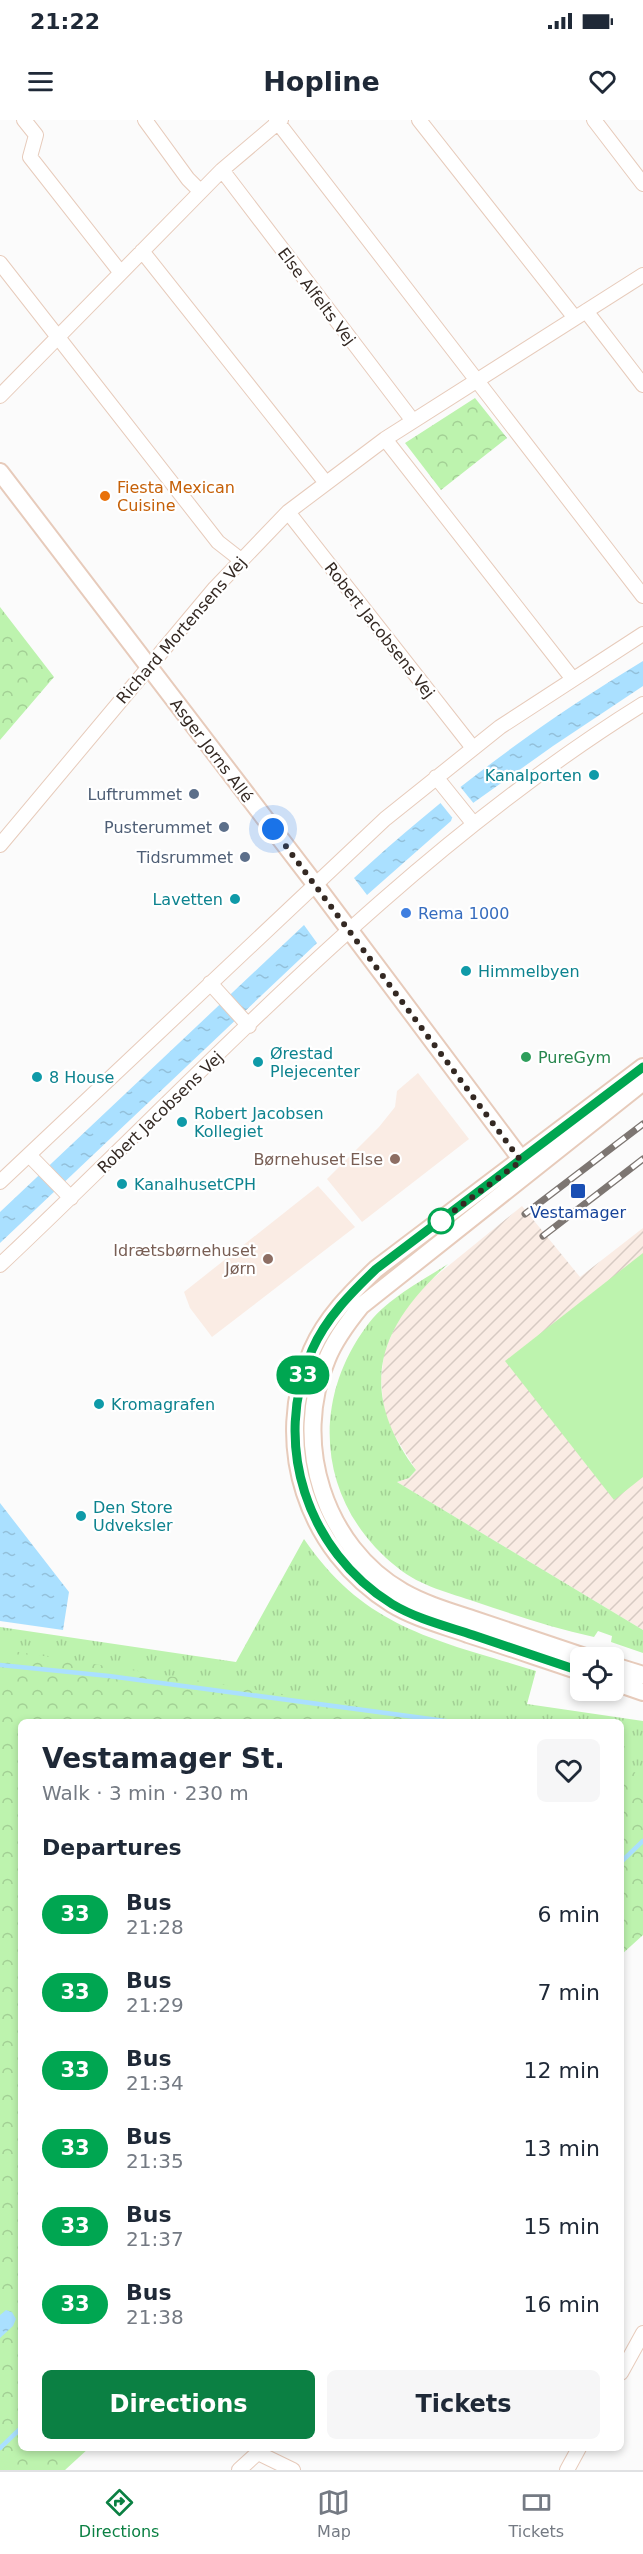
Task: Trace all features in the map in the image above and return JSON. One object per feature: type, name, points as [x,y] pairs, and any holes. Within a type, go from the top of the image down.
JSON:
[{"type":"street","points":[[24,120],[36,135],[30,157],[121,273]]},
{"type":"street","points":[[145,120],[188,179],[200,191]]},
{"type":"street","points":[[418,120],[581,315],[643,385]]},
{"type":"street","points":[[594,120],[643,184]]},
{"type":"street","points":[[0,396],[200,191],[278,121],[643,596]]},
{"type":"street","name":"Else Alfelts Vej","points":[[222,170],[413,421]]},
{"type":"street","points":[[142,251],[326,483]]},
{"type":"street","points":[[0,263],[218,542],[241,560]]},
{"type":"street","name":"Richard Mortensens Vej","points":[[0,845],[149,666],[241,560],[288,512],[385,439],[643,275]]},
{"type":"street","points":[[385,439],[572,678]]},
{"type":"street","name":"Asger Jorns Allé","points":[[0,472],[315,884],[526,1167]]},
{"type":"street","name":"Robert Jacobsens Vej","points":[[288,512],[473,748]]},
{"type":"street","points":[[0,1182],[385,819],[473,748],[572,678],[643,634]]},
{"type":"street","name":"Robert Jacobsens Vej","points":[[0,1265],[68,1194],[469,819],[588,738],[643,704]]},
{"type":"street","points":[[436,777],[469,819]]},
{"type":"street","points":[[210,983],[249,1026]]},
{"type":"street","points":[[570,1652],[429,1605],[403,1592],[378,1575],[357,1554],[339,1529],[326,1502],[312,1448],[317,1389],[327,1359],[341,1330],[361,1306],[643,1067]]},
{"type":"street","points":[[570,1668],[423,1619],[394,1605],[368,1587],[344,1565],[325,1539],[310,1511],[300,1480],[295,1449],[295,1417],[300,1383],[312,1350],[328,1320],[350,1293],[376,1269],[526,1167],[643,1082]]},
{"type":"street","points":[[29,1155],[68,1194]]},
{"type":"street","points":[[624,1669],[643,1676]]},
{"type":"street","points":[[624,1685],[643,1692]]},
{"type":"street","points":[[624,2368],[643,2333]]},
{"type":"street","points":[[239,2470],[259,2451]]},
{"type":"street","points":[[262,2451],[293,2470]]},
{"type":"street","points":[[567,2470],[577,2451]]},
{"type":"shaded area","name":"Børnehuset Else","points":[[418,1073],[469,1139],[362,1222],[327,1179],[379,1127],[395,1107],[397,1091]]},
{"type":"shaded area","name":"Idrætsbørnehuset Jørn","points":[[318,1186],[355,1227],[212,1337],[190,1308],[184,1292]]},
{"type":"shaded area","points":[[522,1206],[580,1277],[643,1228],[643,1630],[397,1482],[409,1478],[416,1470],[388,1425],[383,1402],[381,1379],[384,1354],[393,1331],[406,1308],[426,1284]]},
{"type":"green space","points":[[475,398],[507,438],[441,490],[405,443]]},
{"type":"green space","points":[[0,607],[54,677],[0,740]]},
{"type":"green space","points":[[643,1253],[643,1477],[614,1500],[505,1361]]},
{"type":"green space","points":[[448,1264],[405,1311],[391,1336],[383,1360],[381,1386],[386,1412],[397,1440],[416,1470],[409,1478],[397,1482],[643,1630],[643,1653],[611,1642],[612,1636],[598,1631],[594,1637],[564,1630],[425,1584],[398,1568],[372,1543],[352,1516],[338,1486],[331,1454],[330,1422],[336,1389],[348,1358],[374,1317],[404,1292]]},
{"type":"green space","points":[[304,1539],[328,1570],[353,1594],[379,1613],[406,1628],[436,1640],[536,1671],[527,1704],[643,1721],[643,1805],[624,1824],[624,1719],[18,1719],[18,2395],[0,2412],[0,1627],[236,1662]]},
{"type":"green space","points":[[0,1649],[438,1719],[18,1719],[18,2451],[86,2451],[65,2470],[0,2470]]},
{"type":"green space","points":[[624,1765],[643,1778],[643,1935],[624,1952]]},
{"type":"water","points":[[643,661],[643,686],[553,746],[452,818],[367,895],[354,878],[422,818],[492,762],[566,710]]},
{"type":"water","points":[[304,925],[317,943],[0,1243],[0,1212]]},
{"type":"water","points":[[0,1503],[69,1592],[63,1630],[0,1621]]},
{"type":"water","points":[[6,2310],[12,2312],[16,2319],[13,2326],[0,2338],[0,2315]]},
{"type":"pier","points":[[458,784],[475,805],[455,821],[438,800]]},
{"type":"waterway","points":[[0,1665],[109,1676],[431,1719]]},
{"type":"waterway","points":[[624,1859],[643,1841]]},
{"type":"waterway","points":[[0,2448],[18,2431]]},
{"type":"railway","points":[[525,1214],[643,1124]]},
{"type":"railway","points":[[543,1236],[643,1159]]},
{"type":"bus line","name":"33","points":[[570,1668],[423,1619],[394,1605],[368,1587],[344,1565],[325,1539],[310,1511],[300,1480],[295,1449],[295,1417],[300,1383],[312,1350],[328,1320],[350,1293],[376,1269],[643,1067]]},
{"type":"place","name":"Fiesta Mexican Cuisine","points":[[105,496]]},
{"type":"place","name":"Kanalporten","points":[[594,775]]},
{"type":"place","name":"Luftrummet","points":[[194,794]]},
{"type":"place","name":"Pusterummet","points":[[224,827]]},
{"type":"place","name":"Tidsrummet","points":[[245,857]]},
{"type":"place","name":"Lavetten","points":[[235,899]]},
{"type":"place","name":"Rema 1000","points":[[406,913]]},
{"type":"place","name":"Himmelbyen","points":[[466,971]]},
{"type":"place","name":"PureGym","points":[[526,1057]]},
{"type":"place","name":"Ørestad Plejecenter","points":[[258,1062]]},
{"type":"place","name":"8 House","points":[[37,1077]]},
{"type":"place","name":"Robert Jacobsen Kollegiet","points":[[182,1122]]},
{"type":"place","name":"Børnehuset Else","points":[[395,1159]]},
{"type":"place","name":"KanalhusetCPH","points":[[122,1184]]},
{"type":"place","name":"Vestamager","points":[[578,1191]]},
{"type":"place","name":"Idrætsbørnehuset Jørn","points":[[268,1259]]},
{"type":"place","name":"Kromagrafen","points":[[99,1404]]},
{"type":"place","name":"Den Store Udveksler","points":[[81,1516]]},
{"type":"route","points":[[273,829],[521,1161],[435,1225],[441,1221]]}]
